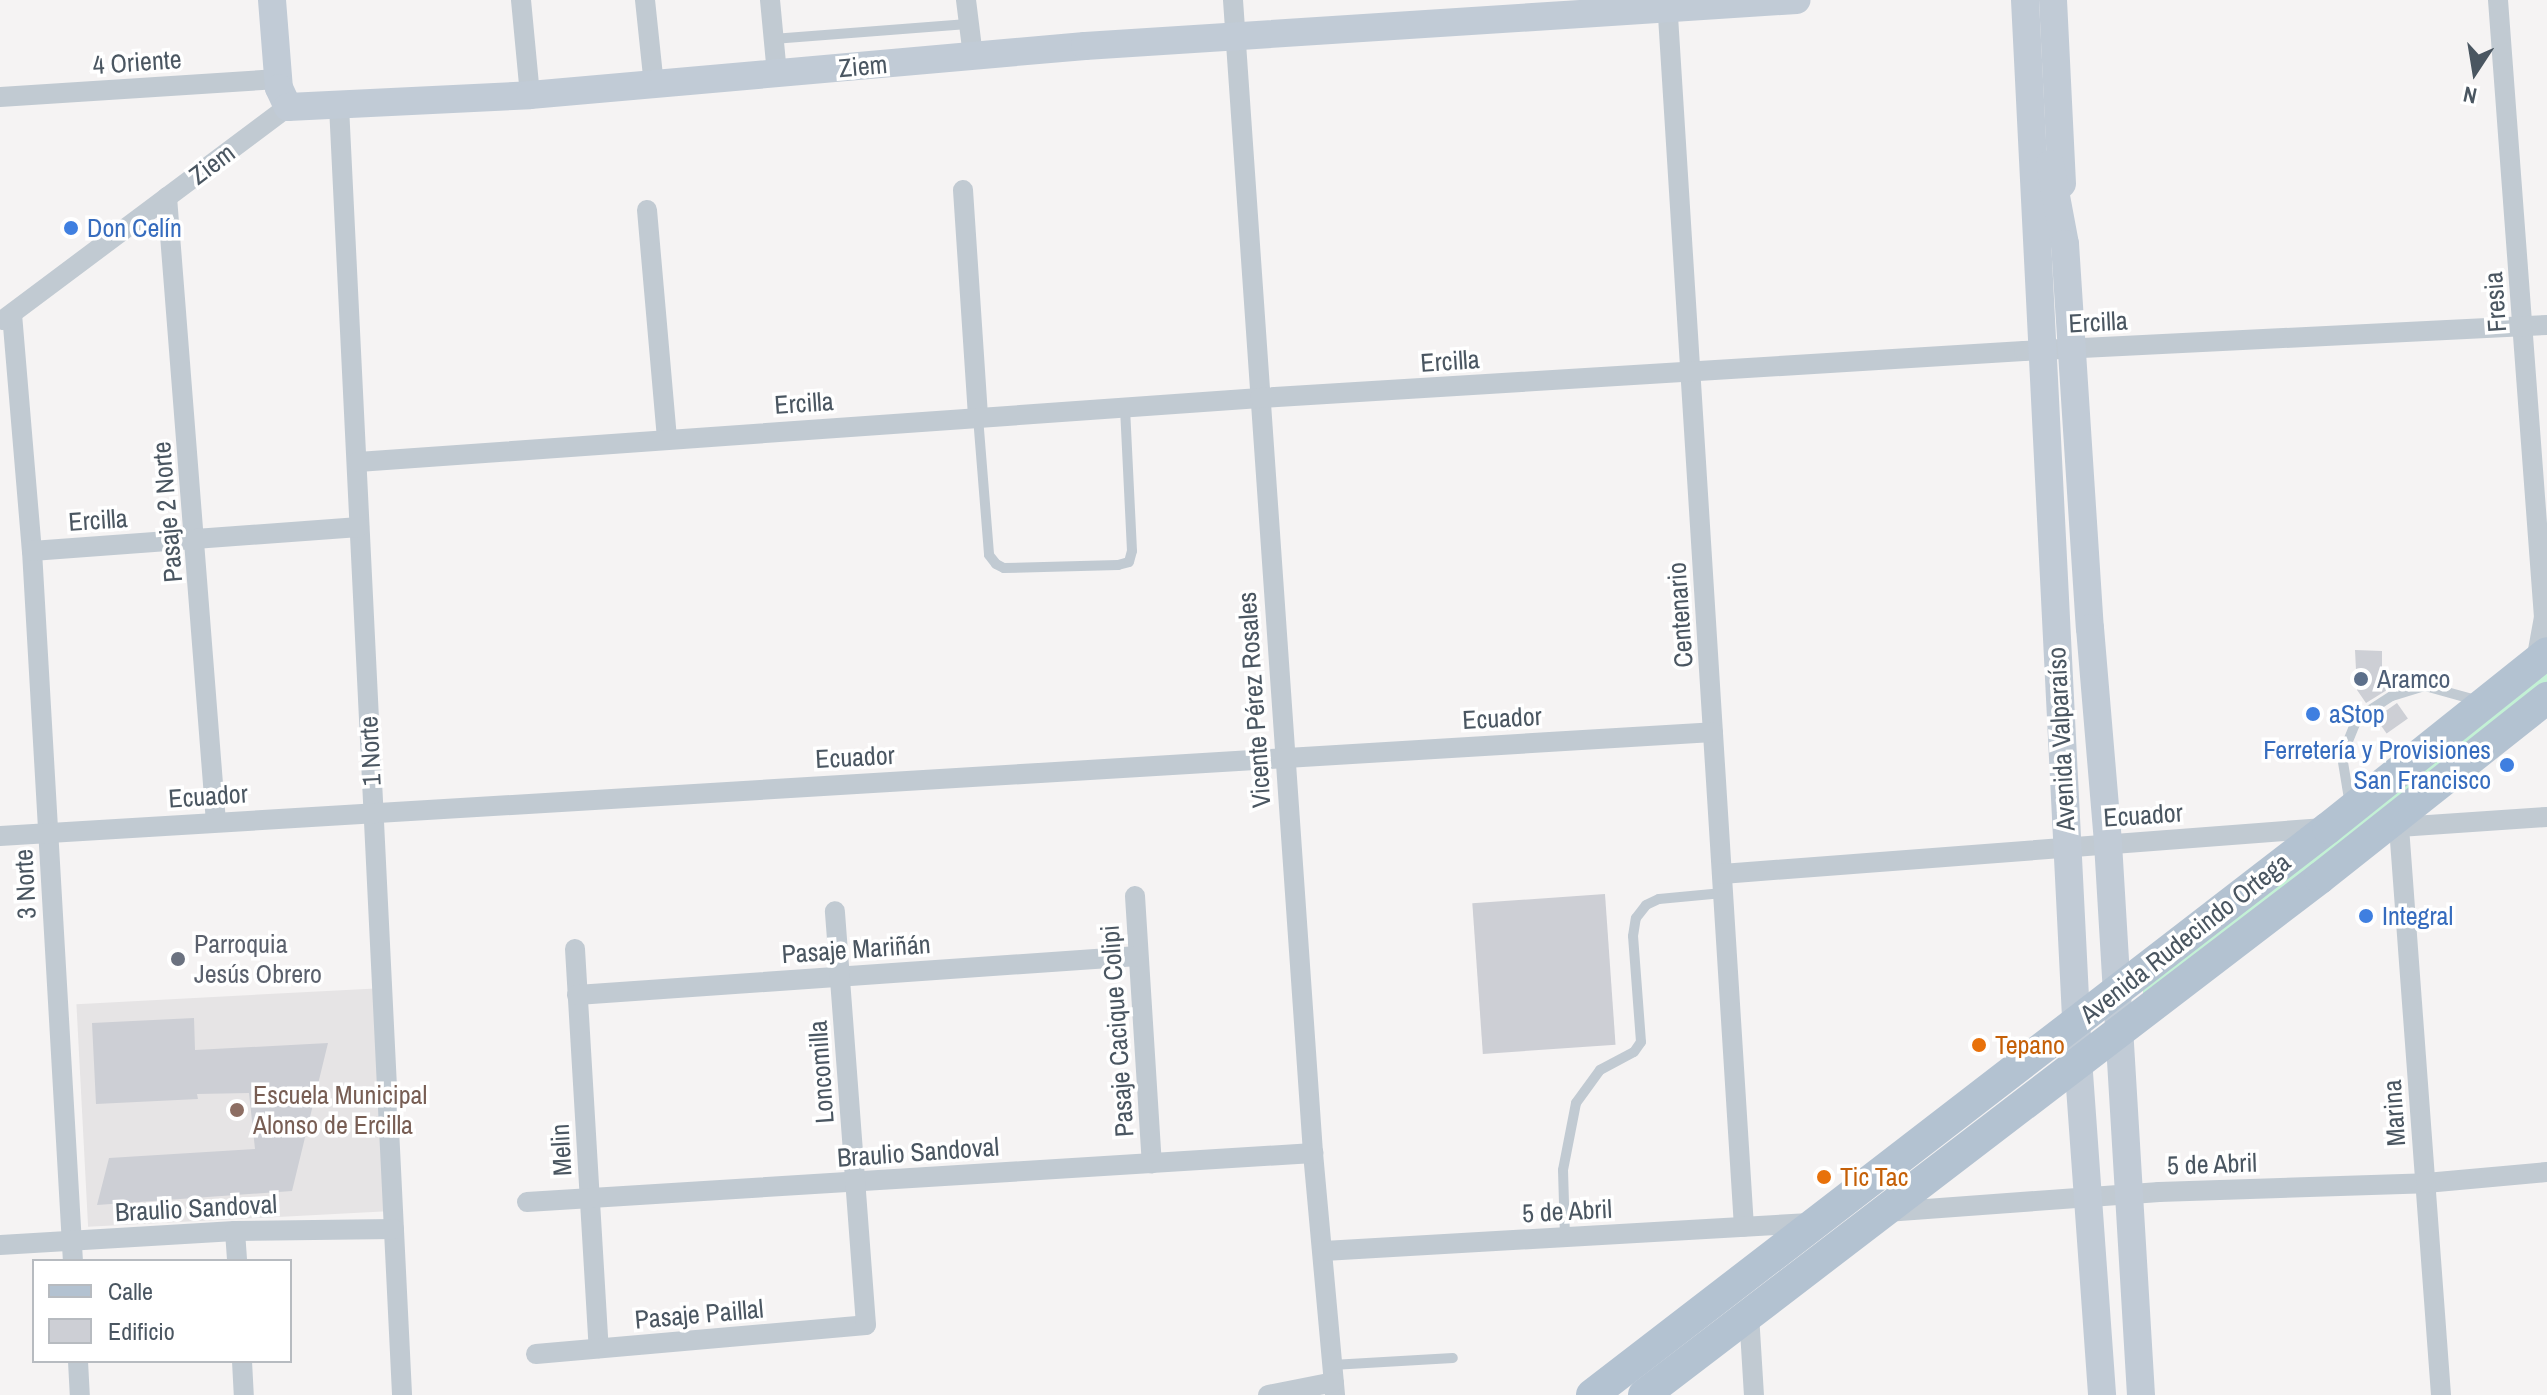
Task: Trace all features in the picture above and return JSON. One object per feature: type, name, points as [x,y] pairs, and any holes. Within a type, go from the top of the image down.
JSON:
[{"type":"main road","name":"Avenida Rudecindo Ortega","points":[[1592,1395],[2078,1022],[2542,657]]},
{"type":"main road","name":"Avenida Rudecindo Ortega","points":[[1644,1395],[2078,1059],[2401,821],[2547,698]]},
{"type":"street","points":[[272,0],[278,79],[288,107]]},
{"type":"street","points":[[521,0],[530,95]]},
{"type":"street","points":[[645,0],[654,86]]},
{"type":"street","points":[[770,0],[777,74]]},
{"type":"street","points":[[966,0],[973,56]]},
{"type":"street","name":"Vicente Pérez Rosales","points":[[1233,0],[1284,757],[1333,1381]]},
{"type":"street","name":"Ziem","points":[[6,318],[288,107],[654,86],[973,56],[1667,4],[1797,0]]},
{"type":"street","name":"Avenida Valparaíso","points":[[2025,0],[2090,628],[2108,843],[2141,1395]]},
{"type":"street","name":"Avenida Valparaíso","points":[[2053,0],[2065,244],[2059,350],[2055,629],[2078,1059],[2102,1395]]},
{"type":"street","name":"Fresia","points":[[2498,0],[2545,601],[2542,657]]},
{"type":"street","name":"Centenario","points":[[1667,4],[1744,1227]]},
{"type":"street","name":"4 Oriente","points":[[0,97],[278,79]]},
{"type":"street","name":"Avenida Valparaíso","points":[[2031,81],[2065,244]]},
{"type":"street","name":"1 Norte","points":[[339,106],[402,1395]]},
{"type":"street","points":[[963,190],[978,417]]},
{"type":"street","name":"Pasaje 2 Norte","points":[[167,197],[216,822]]},
{"type":"street","points":[[647,210],[667,439]]},
{"type":"street","name":"3 Norte","points":[[6,318],[32,551],[72,1251]]},
{"type":"street","name":"Ercilla","points":[[358,462],[1260,398],[2059,350],[2547,325]]},
{"type":"street","name":"Ercilla","points":[[32,551],[359,527]]},
{"type":"street","name":"Ecuador","points":[[0,836],[1713,732]]},
{"type":"street","points":[[2401,821],[2547,817]]},
{"type":"street","name":"Ecuador","points":[[1723,883],[2338,819]]},
{"type":"street","name":"Marina","points":[[2401,821],[2441,1395]]},
{"type":"street","name":"Pasaje Cacique Colipi","points":[[1135,896],[1152,1163]]},
{"type":"street","name":"Loncomilla","points":[[835,911],[866,1325]]},
{"type":"street","name":"Melin","points":[[575,949],[599,1348]]},
{"type":"street","name":"Pasaje Mariñán","points":[[577,995],[1138,956]]},
{"type":"street","name":"Braulio Sandoval","points":[[527,1202],[1313,1153]]},
{"type":"street","name":"5 de Abril","points":[[1878,1213],[2130,1194],[2426,1183],[2547,1172]]},
{"type":"street","name":"5 de Abril","points":[[1324,1251],[1814,1223]]},
{"type":"street","name":"Braulio Sandoval","points":[[0,1245],[72,1251],[235,1231],[394,1229]]},
{"type":"street","points":[[235,1231],[237,1259]]},
{"type":"street","points":[[1749,1314],[1754,1395]]},
{"type":"street","name":"Pasaje Paillal","points":[[536,1354],[866,1325]]},
{"type":"street","points":[[78,1363],[80,1395]]},
{"type":"street","points":[[242,1363],[244,1395]]},
{"type":"street","points":[[1268,1395],[1333,1381]]},
{"type":"lane","points":[[773,39],[967,24]]},
{"type":"lane","points":[[978,417],[989,555],[996,564],[1004,568],[1118,565],[1129,562],[1132,551],[1125,407]]},
{"type":"lane","points":[[2338,819],[2350,799],[2342,776],[2342,756],[2355,724],[2367,712],[2392,696],[2425,686],[2465,699],[2490,699]]},
{"type":"lane","points":[[1565,1237],[1563,1170],[1576,1103],[1591,1079],[1611,1063],[1634,1052],[1642,1036],[1633,936],[1636,918],[1646,905],[1659,899],[1723,883]]},
{"type":"lane","points":[[1333,1381],[1453,1358]]},
{"type":"shaded area","name":"Escuela Municipal Alonso de Ercilla","points":[[385,988],[397,1211],[88,1227],[76,1004]]},
{"type":"green space","points":[[2547,666],[2547,683],[2143,997],[2143,985]]},
{"type":"building","points":[[2355,650],[2382,651],[2382,683],[2387,690],[2366,703],[2357,690]]},
{"type":"building","points":[[2397,703],[2408,719],[2387,733],[2376,718]]},
{"type":"building","points":[[1605,894],[1616,1045],[1483,1054],[1472,903]]},
{"type":"building","points":[[194,1018],[195,1050],[328,1043],[292,1191],[97,1205],[109,1158],[255,1149],[249,1093],[197,1094],[198,1099],[96,1104],[92,1023]]},
{"type":"place","name":"Don Celín","points":[[71,228]]},
{"type":"place","name":"Aramco","points":[[2361,679]]},
{"type":"place","name":"aStop","points":[[2313,714]]},
{"type":"place","name":"Ferretería y Provisiones San Francisco","points":[[2507,765]]},
{"type":"place","name":"Integral","points":[[2366,916]]},
{"type":"place","name":"Parroquia Jesús Obrero","points":[[178,959]]},
{"type":"place","name":"Tepano","points":[[1979,1045]]},
{"type":"place","name":"Escuela Municipal Alonso de Ercilla","points":[[237,1110]]},
{"type":"place","name":"Tic Tac","points":[[1824,1177]]}]
